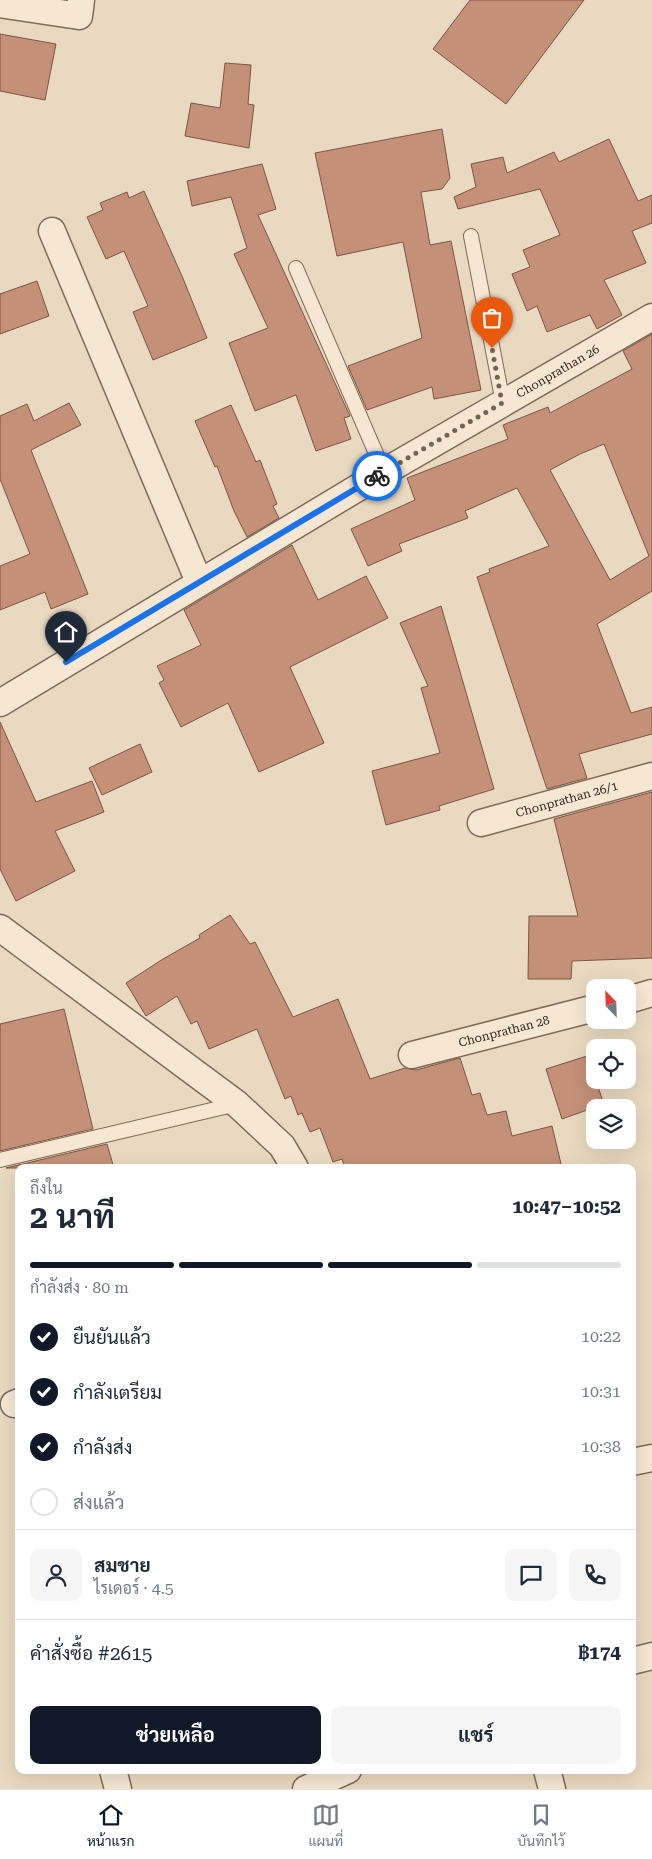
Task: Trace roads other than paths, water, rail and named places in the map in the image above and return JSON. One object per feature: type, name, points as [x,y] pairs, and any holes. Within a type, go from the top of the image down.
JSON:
[{"type":"street","points":[[0,4],[79,16],[81,0]]},
{"type":"street","points":[[52,231],[200,582]]},
{"type":"street","name":"Chonprathan 26","points":[[0,703],[384,472],[652,317]]},
{"type":"street","name":"Chonprathan 26/1","points":[[482,823],[652,776]]},
{"type":"street","points":[[0,928],[237,1104],[282,1146],[292,1164]]},
{"type":"street","points":[[636,998],[652,993]]},
{"type":"street","name":"Chonprathan 28","points":[[412,1055],[586,1010]]},
{"type":"street","points":[[636,1461],[652,1458]]},
{"type":"street","points":[[636,1660],[652,1656]]},
{"type":"street","points":[[114,1774],[118,1789]]},
{"type":"street","points":[[306,1789],[339,1774]]},
{"type":"street","points":[[548,1774],[552,1789]]},
{"type":"lane","points":[[471,236],[502,403]]},
{"type":"lane","points":[[296,268],[384,472]]},
{"type":"lane","points":[[0,1160],[237,1104]]}]
